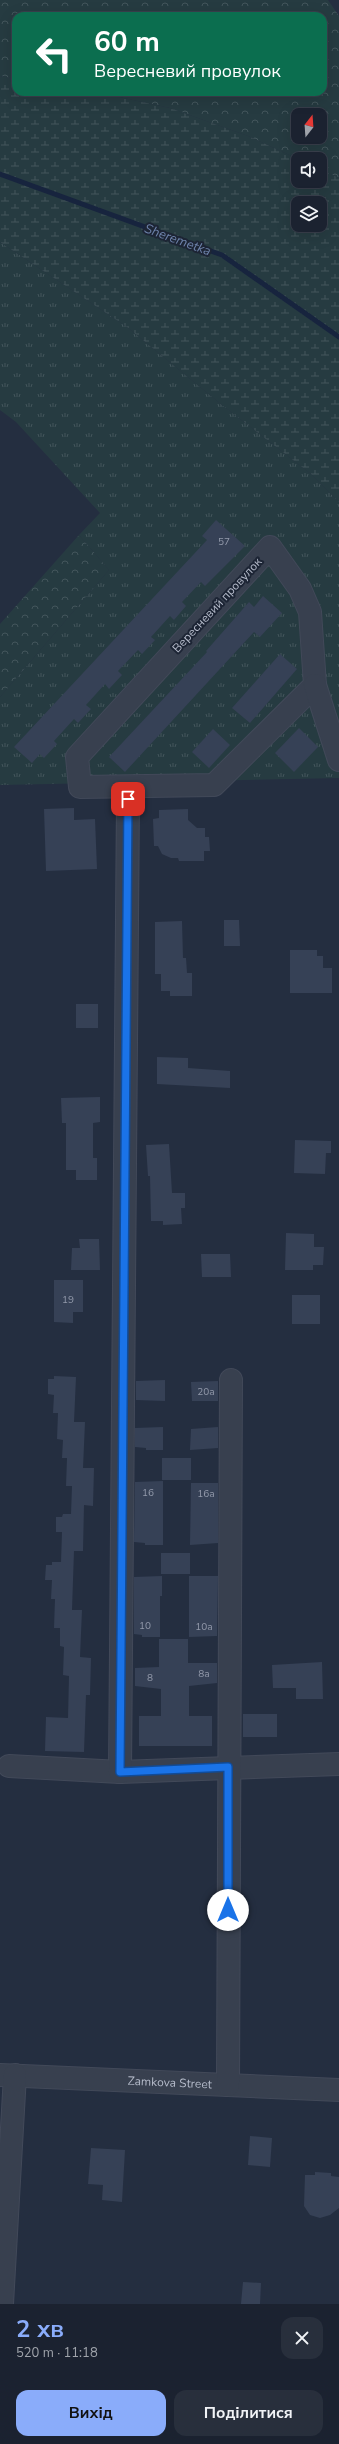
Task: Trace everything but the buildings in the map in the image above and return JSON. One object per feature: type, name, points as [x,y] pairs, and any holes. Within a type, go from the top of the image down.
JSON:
[{"type":"street","name":"Вересневий провулок","points":[[270,548],[300,589],[310,612],[314,685],[214,785],[80,787],[77,757],[270,548]]},
{"type":"street","points":[[314,685],[339,760]]},
{"type":"street","points":[[120,1772],[128,799]]},
{"type":"street","points":[[228,2085],[228,1767],[231,1380]]},
{"type":"street","points":[[9,1766],[120,1772],[339,1764]]},
{"type":"street","points":[[2,2304],[8,2075]]},
{"type":"street","name":"Zamkova Street","points":[[8,2075],[339,2090]]},
{"type":"green space","points":[[0,0],[328,0],[339,16],[339,178],[327,172],[327,152],[291,152],[291,156],[248,136],[170,108],[114,96],[327,96],[327,12],[12,12],[12,78],[0,76]]},
{"type":"green space","points":[[0,76],[12,78],[12,96],[114,96],[170,108],[248,136],[291,156],[291,188],[327,188],[327,172],[339,178],[339,502],[311,474],[222,405],[127,327],[0,242]]},
{"type":"green space","points":[[0,242],[127,327],[222,405],[311,474],[339,502],[339,778],[0,785],[0,697],[109,570],[79,535],[100,513],[16,422],[0,410]]},
{"type":"green space","points":[[79,535],[109,570],[0,697],[0,624]]},
{"type":"waterway","name":"Sheremetka","points":[[0,174],[222,255],[339,337]]},
{"type":"route","points":[[128,799],[120,1772],[228,1767],[228,1910]]}]
